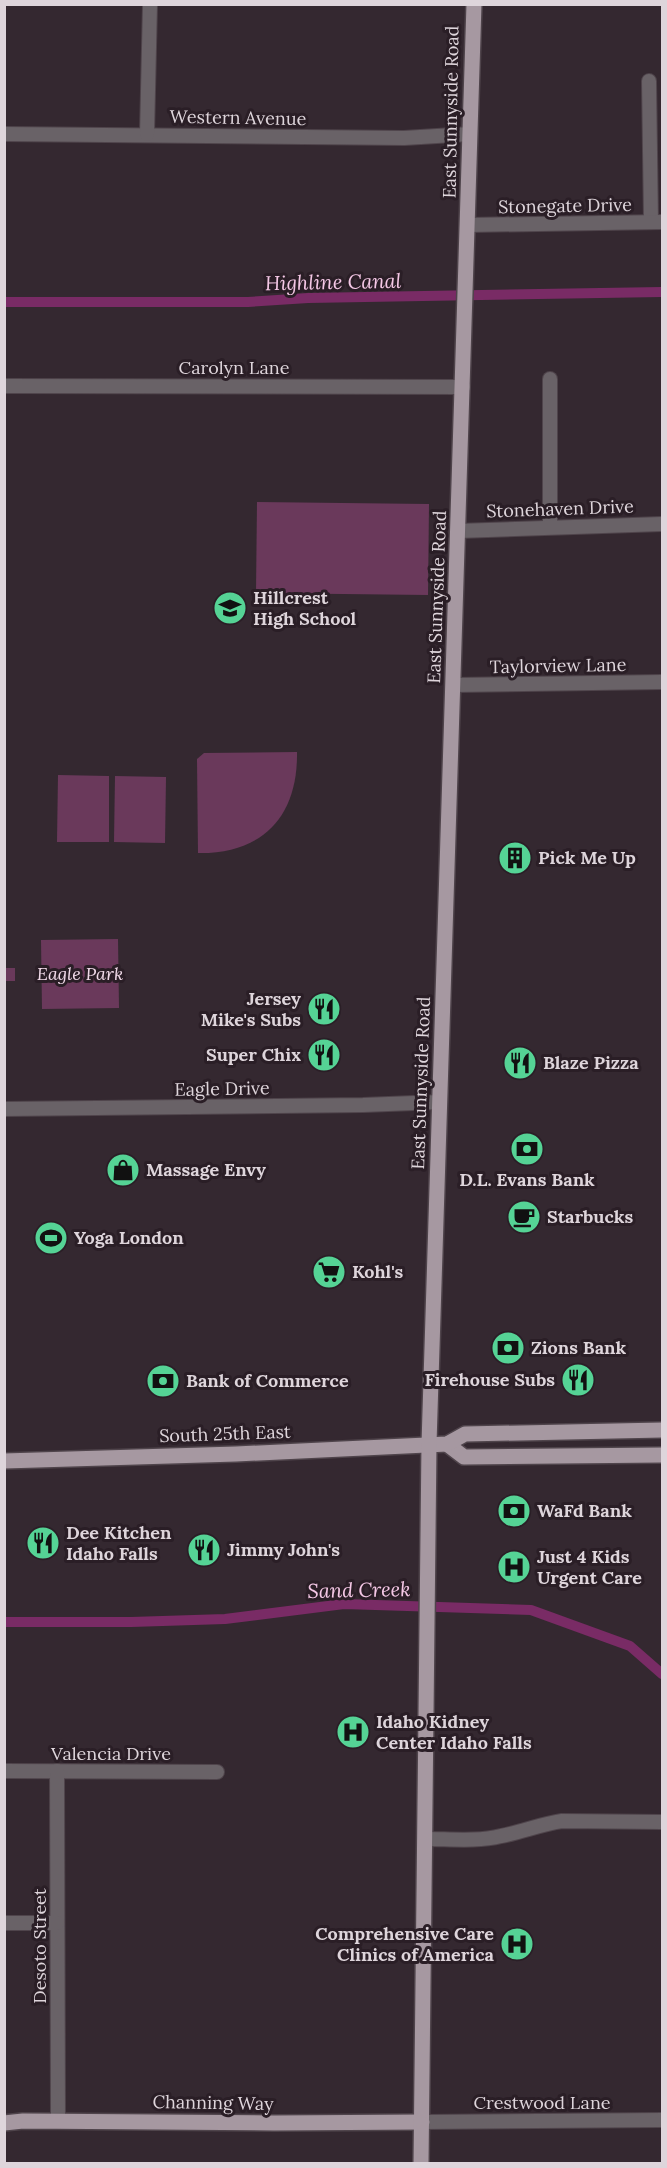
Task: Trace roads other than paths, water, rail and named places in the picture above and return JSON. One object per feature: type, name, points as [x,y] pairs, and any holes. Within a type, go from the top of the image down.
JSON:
[{"type":"main road","name":"East Sunnyside Road","points":[[421,2163],[429,1444],[474,4]]},
{"type":"main road","name":"South 25th East","points":[[4,1461],[236,1455],[447,1444],[465,1434],[663,1430]]},
{"type":"main road","name":"South 25th East","points":[[447,1444],[464,1456],[663,1455]]},
{"type":"main road","name":"Channing Way","points":[[4,2123],[58,2121],[422,2122]]},
{"type":"street","points":[[147,134],[150,4]]},
{"type":"street","points":[[649,81],[657,222]]},
{"type":"street","name":"Western Avenue","points":[[4,134],[404,138],[470,134]]},
{"type":"street","name":"Stonegate Drive","points":[[468,225],[657,222]]},
{"type":"street","points":[[550,379],[550,526]]},
{"type":"street","name":"Carolyn Lane","points":[[4,386],[463,387]]},
{"type":"street","name":"Stonehaven Drive","points":[[458,531],[550,526],[663,524]]},
{"type":"street","name":"Taylorview Lane","points":[[453,685],[663,682]]},
{"type":"street","name":"Eagle Drive","points":[[4,1109],[440,1102]]},
{"type":"street","name":"Valencia Drive","points":[[4,1771],[217,1772]]},
{"type":"street","name":"Desoto Street","points":[[57,1771],[58,2121]]},
{"type":"street","points":[[425,1839],[500,1837],[562,1821],[663,1822]]},
{"type":"street","points":[[4,1923],[57,1923]]},
{"type":"street","name":"Crestwood Lane","points":[[422,2122],[663,2120]]},
{"type":"waterway","name":"Highline Canal","points":[[4,302],[248,302],[308,298],[662,292]]},
{"type":"waterway","name":"Sand Creek","points":[[4,1622],[225,1619],[344,1604],[531,1610],[630,1646],[662,1674]]},
{"type":"place","name":"Hillcrest High School","points":[[230,608]]},
{"type":"place","name":"Pick Me Up","points":[[515,858]]},
{"type":"place","name":"Jersey Mike's Subs","points":[[324,1009]]},
{"type":"place","name":"Super Chix","points":[[324,1055]]},
{"type":"place","name":"Blaze Pizza","points":[[520,1063]]},
{"type":"place","name":"D.L. Evans Bank","points":[[527,1149]]},
{"type":"place","name":"Massage Envy","points":[[123,1170]]},
{"type":"place","name":"Starbucks","points":[[524,1217]]},
{"type":"place","name":"Yoga London","points":[[51,1238]]},
{"type":"place","name":"Kohl's","points":[[329,1272]]},
{"type":"place","name":"Zions Bank","points":[[508,1348]]},
{"type":"place","name":"Firehouse Subs","points":[[578,1380]]},
{"type":"place","name":"Bank of Commerce","points":[[163,1381]]},
{"type":"place","name":"WaFd Bank","points":[[514,1511]]},
{"type":"place","name":"Dee Kitchen Idaho Falls","points":[[43,1543]]},
{"type":"place","name":"Jimmy John's","points":[[204,1550]]},
{"type":"place","name":"Just 4 Kids Urgent Care","points":[[514,1567]]},
{"type":"place","name":"Idaho Kidney Center Idaho Falls","points":[[353,1732]]},
{"type":"place","name":"Comprehensive Care Clinics of America","points":[[517,1944]]},
{"type":"park label","name":"Eagle Park","points":[[80,974]]}]
